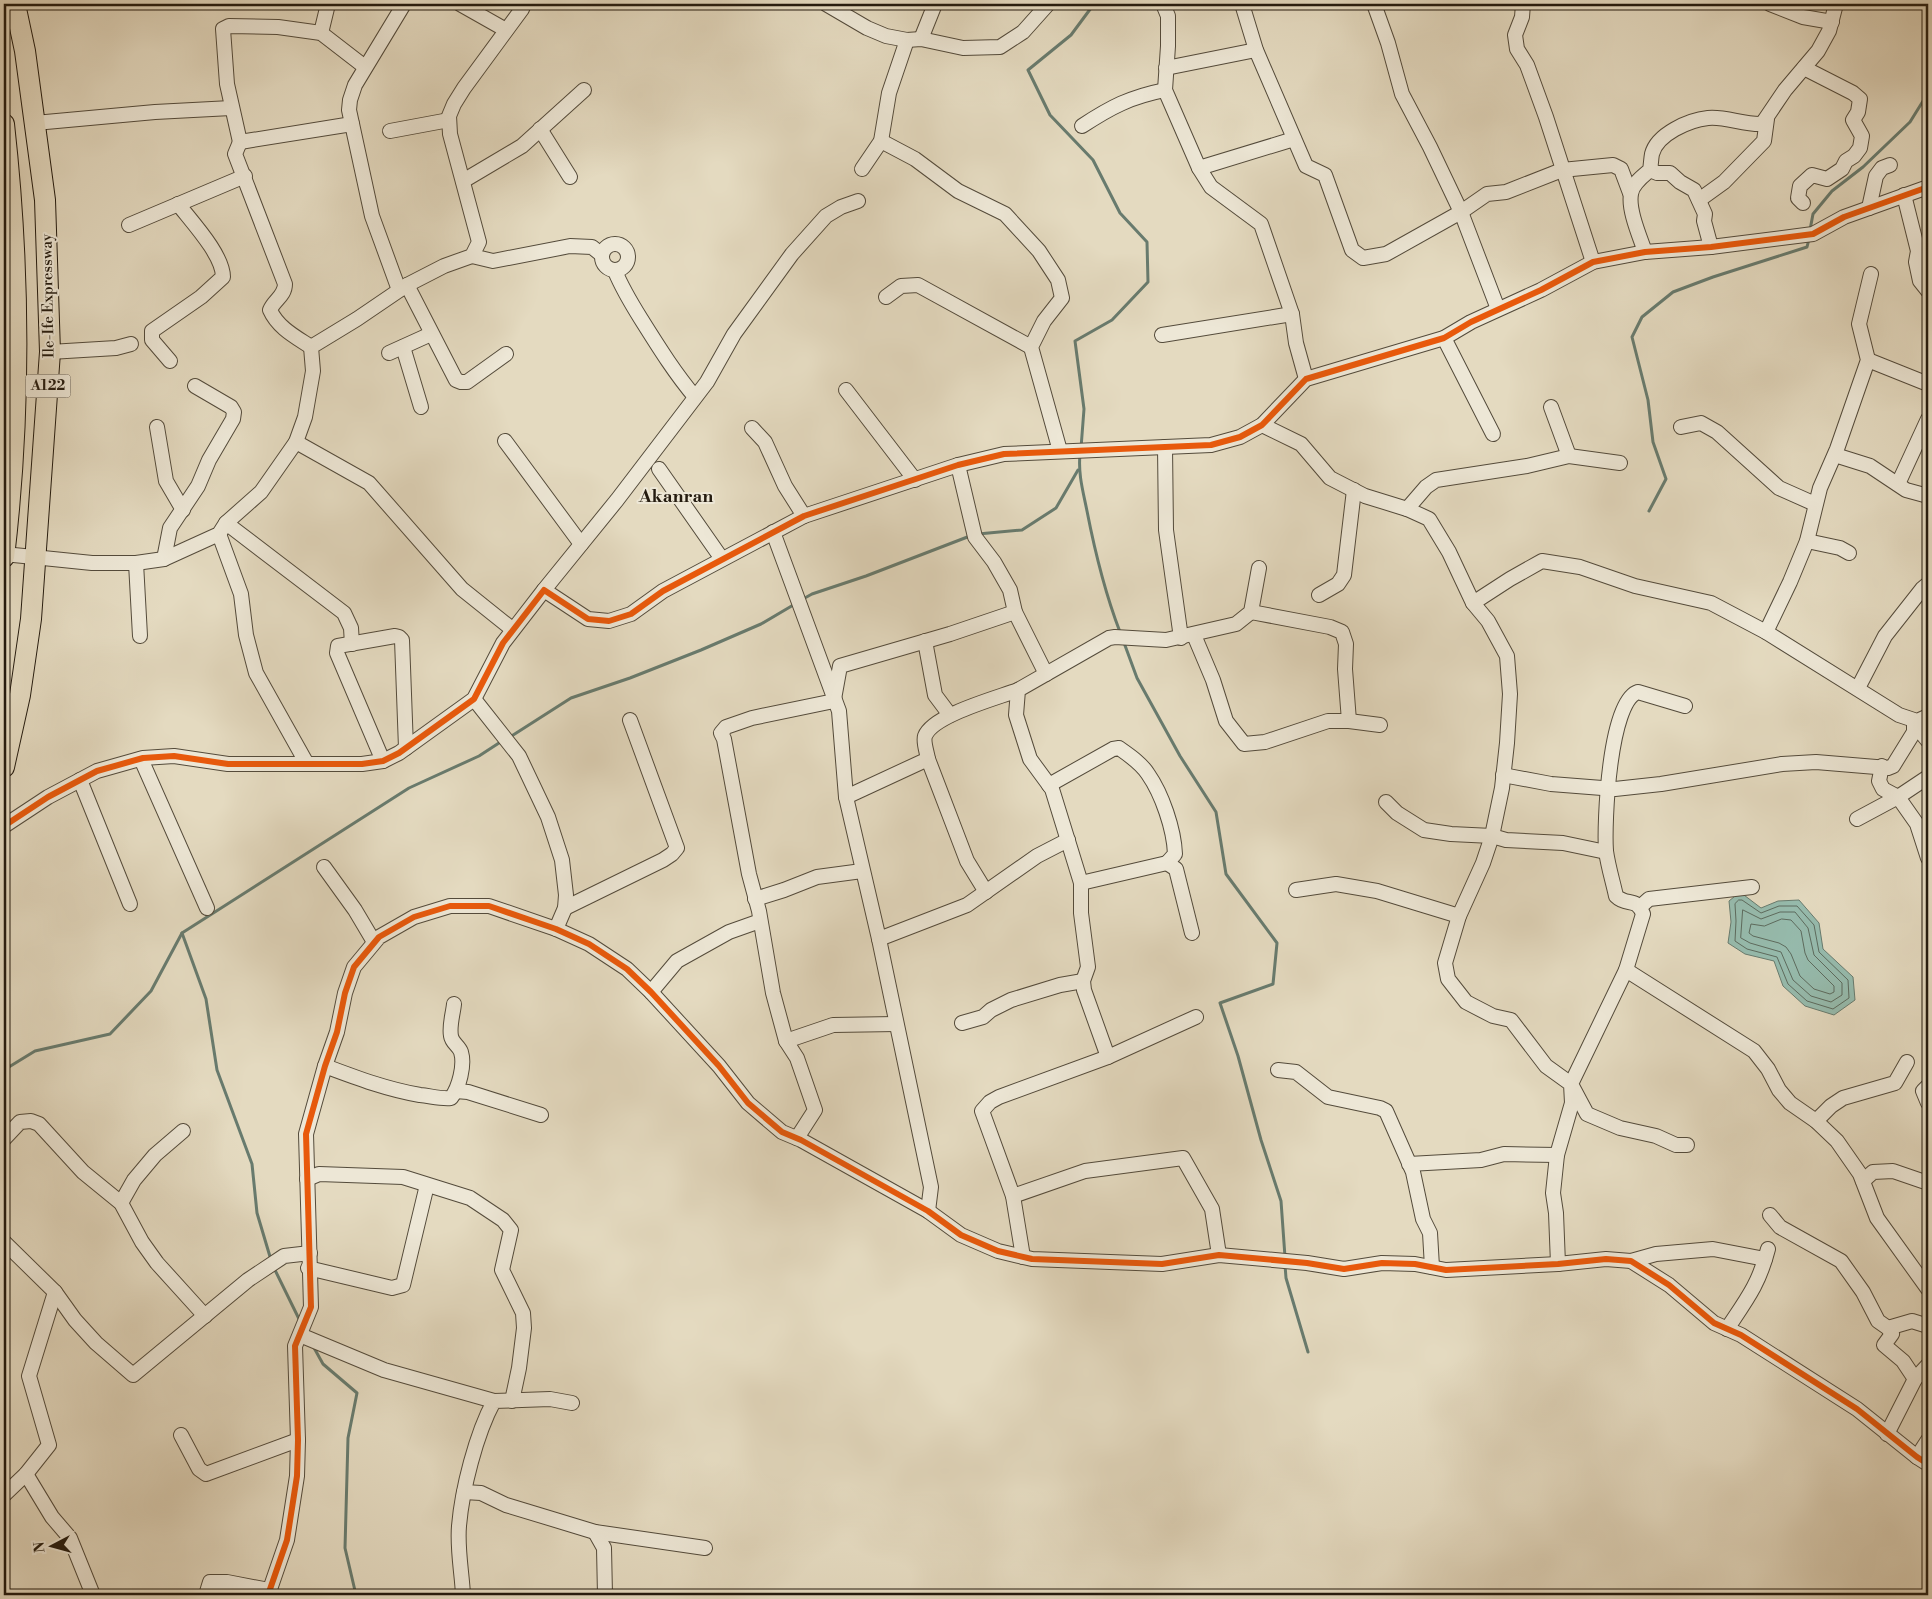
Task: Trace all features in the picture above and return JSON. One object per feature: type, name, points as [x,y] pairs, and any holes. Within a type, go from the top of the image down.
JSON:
[{"type":"highway","name":"Ile-Ife Expressway","points":[[4,767],[20,695],[31,618],[50,352],[45,200],[25,52],[15,4]]},
{"type":"highway","name":"A122","points":[[4,124],[12,217],[10,272],[17,323],[9,434],[4,555]]},
{"type":"street","points":[[321,33],[328,4]]},
{"type":"street","points":[[404,4],[365,67],[350,100],[352,124],[372,216],[403,287],[456,380],[468,382],[506,354]]},
{"type":"street","points":[[460,4],[506,30]]},
{"type":"street","points":[[472,256],[479,242],[450,134],[449,116],[464,88],[524,4]]},
{"type":"street","points":[[826,4],[867,28],[886,36],[963,48],[1000,47],[1023,32],[1048,4]]},
{"type":"street","points":[[862,169],[881,141],[889,93],[914,40],[934,4]]},
{"type":"street","points":[[1163,4],[1168,16],[1165,90],[1199,168],[1211,187],[1261,224],[1292,314],[1296,343],[1306,379]]},
{"type":"street","points":[[1242,4],[1256,50],[1306,166],[1326,175],[1341,224],[1352,250],[1363,258],[1386,254],[1461,212],[1488,194],[1506,192],[1562,170],[1614,165],[1621,169],[1646,252]]},
{"type":"street","points":[[1374,4],[1388,43],[1402,94],[1461,212],[1498,309]]},
{"type":"street","points":[[1523,4],[1522,18],[1515,36],[1518,49],[1527,65],[1546,117],[1593,262]]},
{"type":"street","points":[[1770,4],[1803,17],[1832,22]]},
{"type":"street","points":[[1630,194],[1637,181],[1650,170],[1652,153],[1665,135],[1691,122],[1709,118],[1750,124],[1762,124],[1767,120],[1785,90],[1818,51],[1832,22],[1836,4]]},
{"type":"street","points":[[311,347],[286,331],[273,317],[270,310],[273,303],[283,294],[285,284],[235,154],[240,142],[231,108],[225,70],[223,29],[229,26],[278,27],[321,33],[365,67]]},
{"type":"street","points":[[1166,68],[1256,50]]},
{"type":"street","points":[[1803,203],[1798,198],[1800,186],[1812,175],[1827,178],[1842,169],[1846,161],[1854,156],[1860,148],[1862,136],[1853,120],[1858,112],[1860,99],[1853,93],[1804,68]]},
{"type":"street","points":[[463,181],[522,146],[584,90]]},
{"type":"street","points":[[1082,126],[1113,106],[1140,95],[1165,90]]},
{"type":"street","points":[[35,123],[155,112],[231,108]]},
{"type":"street","points":[[390,131],[449,120]]},
{"type":"street","points":[[1698,200],[1724,182],[1764,141],[1767,120]]},
{"type":"street","points":[[240,142],[352,124]]},
{"type":"street","points":[[540,129],[570,177]]},
{"type":"street","points":[[1199,168],[1294,139]]},
{"type":"street","points":[[881,141],[915,159],[958,191],[1005,214],[1038,251],[1058,280],[1062,298],[1044,321],[1031,347],[1060,451]]},
{"type":"street","points":[[1869,208],[1876,176],[1882,168],[1890,165]]},
{"type":"street","points":[[1650,170],[1657,173],[1670,173],[1680,182],[1694,190],[1706,214],[1704,221],[1711,247]]},
{"type":"street","points":[[129,225],[245,176]]},
{"type":"street","points":[[544,590],[588,619],[609,621],[631,614],[663,591],[804,516],[958,464],[1004,454],[1211,445],[1240,436],[1262,424],[1306,379],[1444,338],[1471,322],[1541,290],[1593,262],[1646,252],[1711,247],[1808,235],[1844,217],[1928,187]]},
{"type":"street","points":[[1904,195],[1918,250],[1916,262],[1920,281],[1928,291]]},
{"type":"street","points":[[4,826],[48,796],[97,771],[141,759],[174,756],[228,764],[362,764],[383,760],[406,748],[474,700],[502,643],[707,382],[734,334],[792,254],[826,216],[858,200]]},
{"type":"street","points":[[170,361],[152,340],[152,331],[201,297],[223,277],[223,268],[178,204]]},
{"type":"street","points":[[612,244],[619,244],[626,248],[629,255],[627,263],[622,269],[615,270],[608,268],[603,262],[602,255],[605,248],[612,244]]},
{"type":"street","points":[[311,347],[403,287],[444,266],[472,256],[493,261],[578,245],[592,247],[602,255]]},
{"type":"street","points":[[615,270],[622,288],[658,346],[676,374],[695,397]]},
{"type":"street","points":[[1766,632],[1807,541],[1815,504],[1835,455],[1868,360],[1859,324],[1871,274]]},
{"type":"street","points":[[886,297],[901,286],[918,285],[1031,347]]},
{"type":"street","points":[[1162,335],[1292,314]]},
{"type":"street","points":[[389,353],[431,334]]},
{"type":"street","points":[[1444,338],[1493,434]]},
{"type":"street","points":[[50,352],[116,348],[131,344]]},
{"type":"street","points":[[404,346],[421,407]]},
{"type":"street","points":[[4,555],[92,563],[136,563],[164,559],[222,528],[261,492],[296,442],[305,417],[313,371],[311,347]]},
{"type":"street","points":[[1868,360],[1928,384]]},
{"type":"street","points":[[164,559],[170,528],[198,486],[209,460],[233,419],[234,412],[230,407],[195,386]]},
{"type":"street","points":[[846,390],[915,480]]},
{"type":"street","points":[[1551,407],[1569,456]]},
{"type":"street","points":[[1898,484],[1928,420]]},
{"type":"street","points":[[1681,427],[1701,423],[1717,432],[1779,488],[1815,504]]},
{"type":"street","points":[[1262,424],[1301,444],[1330,478],[1365,496],[1407,509],[1429,519],[1449,552],[1473,603],[1488,621],[1507,656],[1510,694],[1507,743],[1492,836],[1484,863],[1459,916],[1445,963],[1448,979],[1466,1002],[1493,1016],[1511,1020],[1546,1066],[1570,1084],[1588,1114],[1620,1128],[1656,1136],[1676,1145],[1687,1145]]},
{"type":"street","points":[[156,427],[166,481],[183,510]]},
{"type":"street","points":[[752,428],[765,442],[785,486],[804,516]]},
{"type":"street","points":[[505,441],[581,544]]},
{"type":"street","points":[[296,442],[369,483],[462,589],[512,629]]},
{"type":"street","points":[[1166,447],[1166,530],[1187,637],[1213,680],[1226,721],[1244,744],[1265,742],[1328,721],[1350,721],[1380,725]]},
{"type":"street","points":[[1835,455],[1870,466],[1906,490],[1928,496]]},
{"type":"street","points":[[1407,509],[1426,487],[1436,480],[1527,466],[1569,456],[1620,463]]},
{"type":"street","points":[[958,464],[974,537],[994,562],[1010,590],[1016,612],[1046,674]]},
{"type":"street","points":[[659,469],[722,559]]},
{"type":"street","points":[[1319,595],[1338,584],[1344,575],[1354,490]]},
{"type":"street","points":[[222,528],[344,613],[351,628],[352,644]]},
{"type":"street","points":[[222,528],[241,594],[246,635],[256,673],[306,764]]},
{"type":"street","points":[[773,532],[838,711],[846,796],[879,939],[931,1187],[928,1211]]},
{"type":"street","points":[[1807,541],[1840,548],[1849,553]]},
{"type":"street","points":[[1473,603],[1542,561],[1580,567],[1635,586],[1711,603],[1766,632],[1899,715],[1920,720]]},
{"type":"street","points":[[136,563],[140,636]]},
{"type":"street","points":[[986,892],[967,861],[928,759],[924,738],[929,729],[950,715],[1018,690],[1109,638],[1166,640],[1187,637],[1236,624],[1250,612],[1259,568]]},
{"type":"street","points":[[1858,688],[1885,636],[1928,584]]},
{"type":"street","points":[[834,701],[840,666],[1016,612]]},
{"type":"street","points":[[1250,612],[1330,627],[1342,632],[1346,644],[1345,670],[1350,721]]},
{"type":"street","points":[[383,760],[337,653],[338,646],[395,636],[400,637],[402,640],[406,748]]},
{"type":"street","points":[[925,641],[935,694],[950,715]]},
{"type":"street","points":[[1018,690],[1016,715],[1030,758],[1049,785],[1082,883],[1081,913],[1088,967],[1083,981],[1084,990],[1108,1057]]},
{"type":"street","points":[[1558,1264],[1556,1213],[1553,1193],[1557,1155],[1572,1103],[1570,1084],[1626,970],[1642,914],[1640,906],[1636,903],[1624,902],[1616,896],[1606,852],[1606,789],[1620,716],[1630,696],[1638,692],[1685,706]]},
{"type":"street","points":[[474,700],[519,756],[548,817],[562,860],[566,895],[565,908],[556,929]]},
{"type":"street","points":[[797,1138],[815,1110],[797,1058],[786,1041],[773,993],[739,811],[724,739],[721,733],[726,727],[752,718],[834,701]]},
{"type":"street","points":[[565,908],[663,860],[677,848],[630,720]]},
{"type":"street","points":[[1503,775],[1551,784],[1616,789],[1661,784],[1782,764],[1816,762],[1888,768],[1893,766],[1920,720]]},
{"type":"street","points":[[1920,720],[1928,741]]},
{"type":"street","points":[[1049,785],[1113,748],[1119,748],[1147,772],[1156,788],[1174,837],[1175,854],[1167,863],[1082,883]]},
{"type":"street","points":[[141,759],[208,908]]},
{"type":"street","points":[[846,796],[928,759]]},
{"type":"street","points":[[1882,766],[1879,781],[1883,789],[1898,797],[1917,824],[1928,858]]},
{"type":"street","points":[[1857,819],[1898,797],[1928,777]]},
{"type":"street","points":[[80,780],[130,904]]},
{"type":"street","points":[[1386,802],[1397,813],[1424,830],[1451,834],[1492,836],[1506,840],[1563,843],[1606,852]]},
{"type":"street","points":[[879,939],[967,905],[1037,856],[1068,840]]},
{"type":"street","points":[[1167,863],[1176,868],[1192,933]]},
{"type":"street","points":[[324,867],[355,910],[374,942]]},
{"type":"street","points":[[755,899],[817,877],[862,871]]},
{"type":"street","points":[[1296,890],[1336,884],[1377,891],[1459,916]]},
{"type":"street","points":[[1640,906],[1649,899],[1752,887]]},
{"type":"street","points":[[206,1595],[210,1582],[227,1582],[268,1593],[287,1540],[297,1476],[298,1440],[295,1346],[311,1307],[308,1268],[310,1253],[306,1134],[324,1066],[337,1032],[345,994],[354,967],[379,937],[414,917],[450,906],[489,906],[556,929],[589,944],[627,969],[651,992],[719,1066],[748,1103],[782,1132],[797,1138],[928,1211],[960,1235],[998,1251],[1023,1257],[1162,1264],[1219,1254],[1307,1263],[1344,1269],[1382,1263],[1415,1264],[1446,1270],[1558,1264],[1606,1259],[1631,1261],[1656,1254],[1713,1249],[1767,1254],[1755,1288],[1727,1329]]},
{"type":"street","points":[[651,992],[677,962],[729,932],[760,921]]},
{"type":"street","points":[[1626,970],[1754,1051],[1768,1069],[1779,1090],[1790,1103],[1816,1121],[1837,1141],[1860,1174],[1876,1218],[1926,1282]]},
{"type":"street","points":[[962,1023],[983,1017],[991,1010],[1011,1000],[1060,985],[1083,981]]},
{"type":"street","points":[[324,1066],[375,1085],[401,1092],[451,1098],[456,1091],[462,1063],[461,1051],[454,1044],[451,1037],[454,1004]]},
{"type":"street","points":[[1023,1257],[1013,1196],[982,1111],[990,1102],[999,1097],[1108,1057],[1196,1016]]},
{"type":"street","points":[[786,1041],[833,1025],[896,1024]]},
{"type":"street","points":[[1816,1121],[1831,1106],[1843,1098],[1895,1083],[1907,1062]]},
{"type":"street","points":[[1278,1070],[1296,1072],[1328,1097],[1382,1109],[1390,1120],[1413,1172],[1423,1219],[1430,1233],[1432,1267]]},
{"type":"street","points":[[1928,1086],[1923,1091],[1928,1103]]},
{"type":"street","points":[[456,1091],[468,1092],[541,1115]]},
{"type":"street","points":[[4,1139],[20,1122],[31,1121],[39,1124],[83,1172],[121,1203],[142,1242],[157,1263],[205,1316]]},
{"type":"street","points":[[121,1203],[134,1180],[155,1155],[183,1131]]},
{"type":"street","points":[[1409,1164],[1481,1160],[1504,1154],[1557,1155]]},
{"type":"street","points":[[1013,1196],[1085,1171],[1183,1158],[1212,1209],[1219,1254]]},
{"type":"street","points":[[1863,1182],[1873,1172],[1893,1171],[1928,1183]]},
{"type":"street","points":[[307,1180],[319,1174],[403,1177],[470,1198],[504,1220],[512,1230],[502,1270],[523,1313],[524,1328],[519,1368],[512,1401]]},
{"type":"street","points":[[308,1268],[392,1288],[403,1285],[427,1184]]},
{"type":"street","points":[[1770,1214],[1780,1227],[1842,1261],[1863,1292],[1878,1321],[1888,1328],[1892,1334],[1884,1345],[1903,1362],[1915,1379]]},
{"type":"street","points":[[4,1247],[55,1292],[75,1320],[96,1343],[133,1375],[248,1280],[284,1256],[310,1253]]},
{"type":"street","points":[[1631,1261],[1669,1285],[1714,1323],[1741,1335],[1857,1409],[1923,1461],[1928,1440]]},
{"type":"street","points":[[4,1494],[26,1474],[49,1445],[29,1376],[55,1292]]},
{"type":"street","points":[[1888,1328],[1912,1321],[1928,1326]]},
{"type":"street","points":[[300,1335],[384,1370],[494,1402],[550,1399],[572,1403]]},
{"type":"street","points":[[1887,1434],[1915,1379],[1928,1365]]},
{"type":"street","points":[[463,1595],[459,1528],[464,1492],[484,1421],[494,1402]]},
{"type":"street","points":[[181,1435],[198,1469],[206,1474],[298,1440]]},
{"type":"street","points":[[26,1474],[52,1517],[70,1538],[93,1595]]},
{"type":"street","points":[[468,1478],[482,1494]]},
{"type":"street","points":[[464,1492],[482,1494],[506,1505],[595,1532],[705,1548]]},
{"type":"street","points":[[595,1532],[604,1548],[605,1595]]},
{"type":"water","points":[[1740,892],[1761,908],[1778,901],[1799,900],[1819,923],[1823,949],[1853,977],[1855,1000],[1834,1015],[1805,1006],[1783,986],[1774,961],[1745,954],[1728,943],[1731,922],[1729,901]]},
{"type":"waterway","points":[[1081,448],[1084,409],[1075,341],[1112,320],[1148,282],[1147,242],[1120,213],[1093,160],[1050,115],[1028,70],[1071,35],[1094,4]]},
{"type":"waterway","points":[[1810,230],[1813,214],[1832,191],[1863,167],[1910,122],[1928,93]]},
{"type":"waterway","points":[[1649,511],[1666,479],[1653,442],[1648,400],[1632,337],[1642,317],[1673,292],[1807,247],[1809,239]]},
{"type":"waterway","points":[[1080,454],[1081,482],[1093,542],[1120,632]]},
{"type":"waterway","points":[[978,534],[1022,530],[1056,508],[1078,470]]},
{"type":"waterway","points":[[803,599],[812,594],[866,576],[970,536]]},
{"type":"waterway","points":[[510,737],[571,698],[630,678],[701,650],[761,624],[795,604]]},
{"type":"waterway","points":[[1123,640],[1137,678],[1180,756],[1216,812],[1226,874],[1277,943],[1273,984],[1220,1003],[1238,1056],[1261,1140],[1281,1201],[1285,1257]]},
{"type":"waterway","points":[[4,1070],[35,1051],[110,1034],[151,991],[182,933],[409,788],[479,756],[502,741]]},
{"type":"waterway","points":[[182,933],[206,999],[217,1070],[252,1164],[257,1213],[271,1260]]},
{"type":"waterway","points":[[1285,1265],[1286,1278],[1308,1352]]},
{"type":"waterway","points":[[274,1268],[300,1321]]},
{"type":"waterway","points":[[313,1346],[323,1364],[357,1393],[348,1438],[345,1548],[356,1595]]},
{"type":"cycle path","points":[[4,826],[48,797],[97,771],[143,758],[174,756],[228,764],[362,764],[383,761],[399,753],[474,699],[503,643],[544,590],[588,619],[609,621],[631,614],[663,591],[804,516],[958,465],[1004,454],[1211,445],[1240,437],[1262,425],[1306,379],[1444,338],[1471,322],[1541,290],[1593,262],[1645,252],[1711,247],[1813,234],[1844,217],[1928,187]]},
{"type":"cycle path","points":[[268,1595],[287,1540],[297,1476],[298,1440],[295,1346],[311,1307],[306,1134],[325,1066],[337,1032],[345,993],[354,967],[379,937],[414,917],[450,906],[489,906],[556,929],[589,944],[627,969],[651,992],[719,1066],[748,1103],[782,1132],[801,1140],[928,1211],[961,1235],[998,1251],[1032,1259],[1162,1264],[1219,1255],[1307,1263],[1344,1269],[1382,1263],[1415,1264],[1446,1270],[1558,1264],[1606,1259],[1631,1261],[1669,1285],[1714,1323],[1741,1335],[1857,1409],[1928,1464]]},
{"type":"district","name":"Akanran","points":[[676,496]]}]
